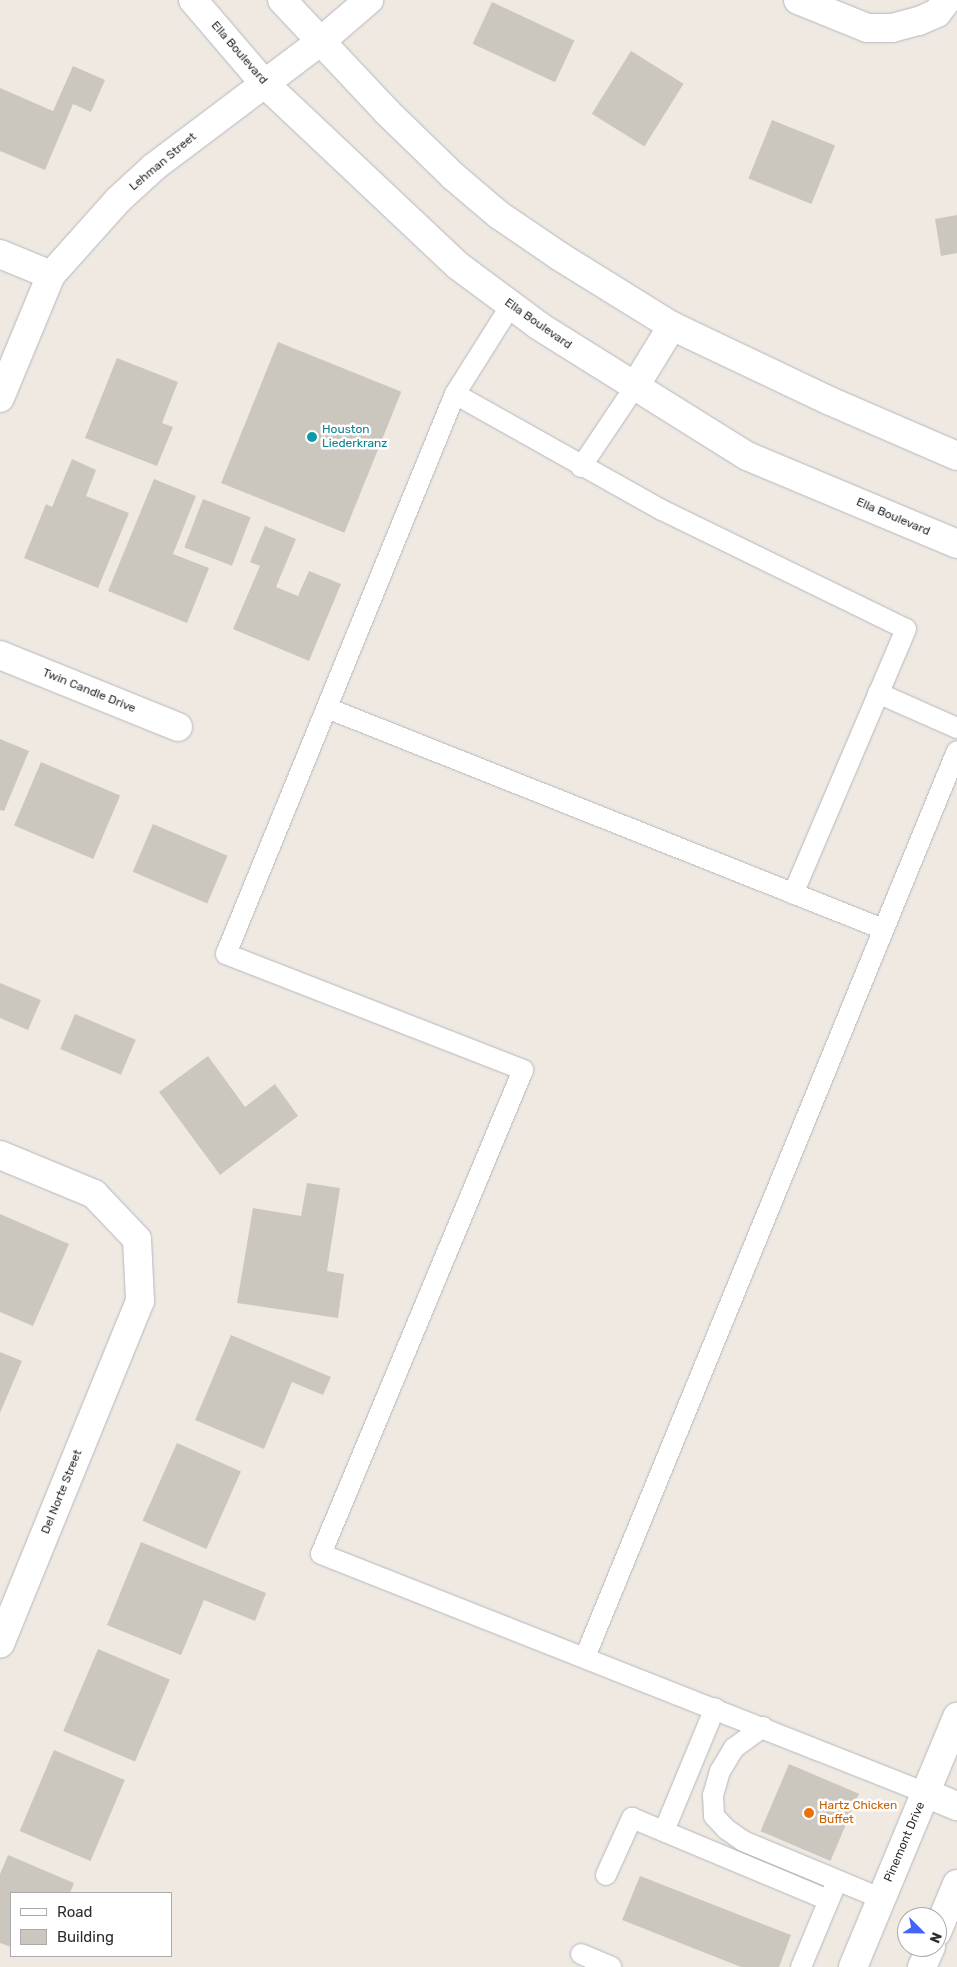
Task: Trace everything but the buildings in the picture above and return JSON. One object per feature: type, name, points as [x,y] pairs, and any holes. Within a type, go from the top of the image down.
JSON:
[{"type":"main road","name":"Ella Boulevard","points":[[193,0],[264,83],[457,265],[511,305],[634,388],[747,456],[957,544]]},
{"type":"main road","points":[[282,0],[320,42],[453,176],[499,215],[672,326],[830,401],[957,456]]},
{"type":"main road","name":"Lehman Street","points":[[0,398],[52,275],[118,200],[154,166],[320,42],[369,0]]},
{"type":"main road","points":[[798,0],[867,28],[892,28],[919,21],[937,13],[947,0]]},
{"type":"main road","points":[[0,254],[52,275]]},
{"type":"main road","points":[[634,388],[672,326]]},
{"type":"main road","name":"Twin Candle Drive","points":[[0,655],[178,727]]},
{"type":"main road","name":"Del Norte Street","points":[[0,1155],[94,1194],[137,1240],[140,1301],[0,1644]]},
{"type":"main road","name":"Pinemont Drive","points":[[853,1967],[957,1718]]},
{"type":"main road","points":[[926,1793],[957,1806]]},
{"type":"main road","points":[[947,1908],[957,1884]]},
{"type":"lane","points":[[511,305],[455,394],[226,954],[522,1070],[321,1554],[715,1708],[926,1793]]},
{"type":"lane","points":[[581,467],[634,388]]},
{"type":"lane","points":[[455,394],[581,467],[742,551],[906,628],[793,894]]},
{"type":"lane","points":[[878,693],[957,728]]},
{"type":"lane","points":[[328,708],[883,929]]},
{"type":"lane","points":[[585,1657],[957,751]]},
{"type":"lane","points":[[664,1831],[715,1708]]},
{"type":"lane","points":[[763,1727],[734,1748],[720,1771],[713,1795],[714,1816],[726,1830],[743,1841],[838,1879],[882,1899]]},
{"type":"lane","points":[[606,1874],[632,1818],[828,1900]]},
{"type":"lane","points":[[801,1967],[838,1879]]},
{"type":"lane","points":[[582,1954],[612,1967]]},
{"type":"place","name":"Houston Liederkranz","points":[[312,437]]},
{"type":"place","name":"Hartz Chicken Buffet","points":[[809,1813]]}]
